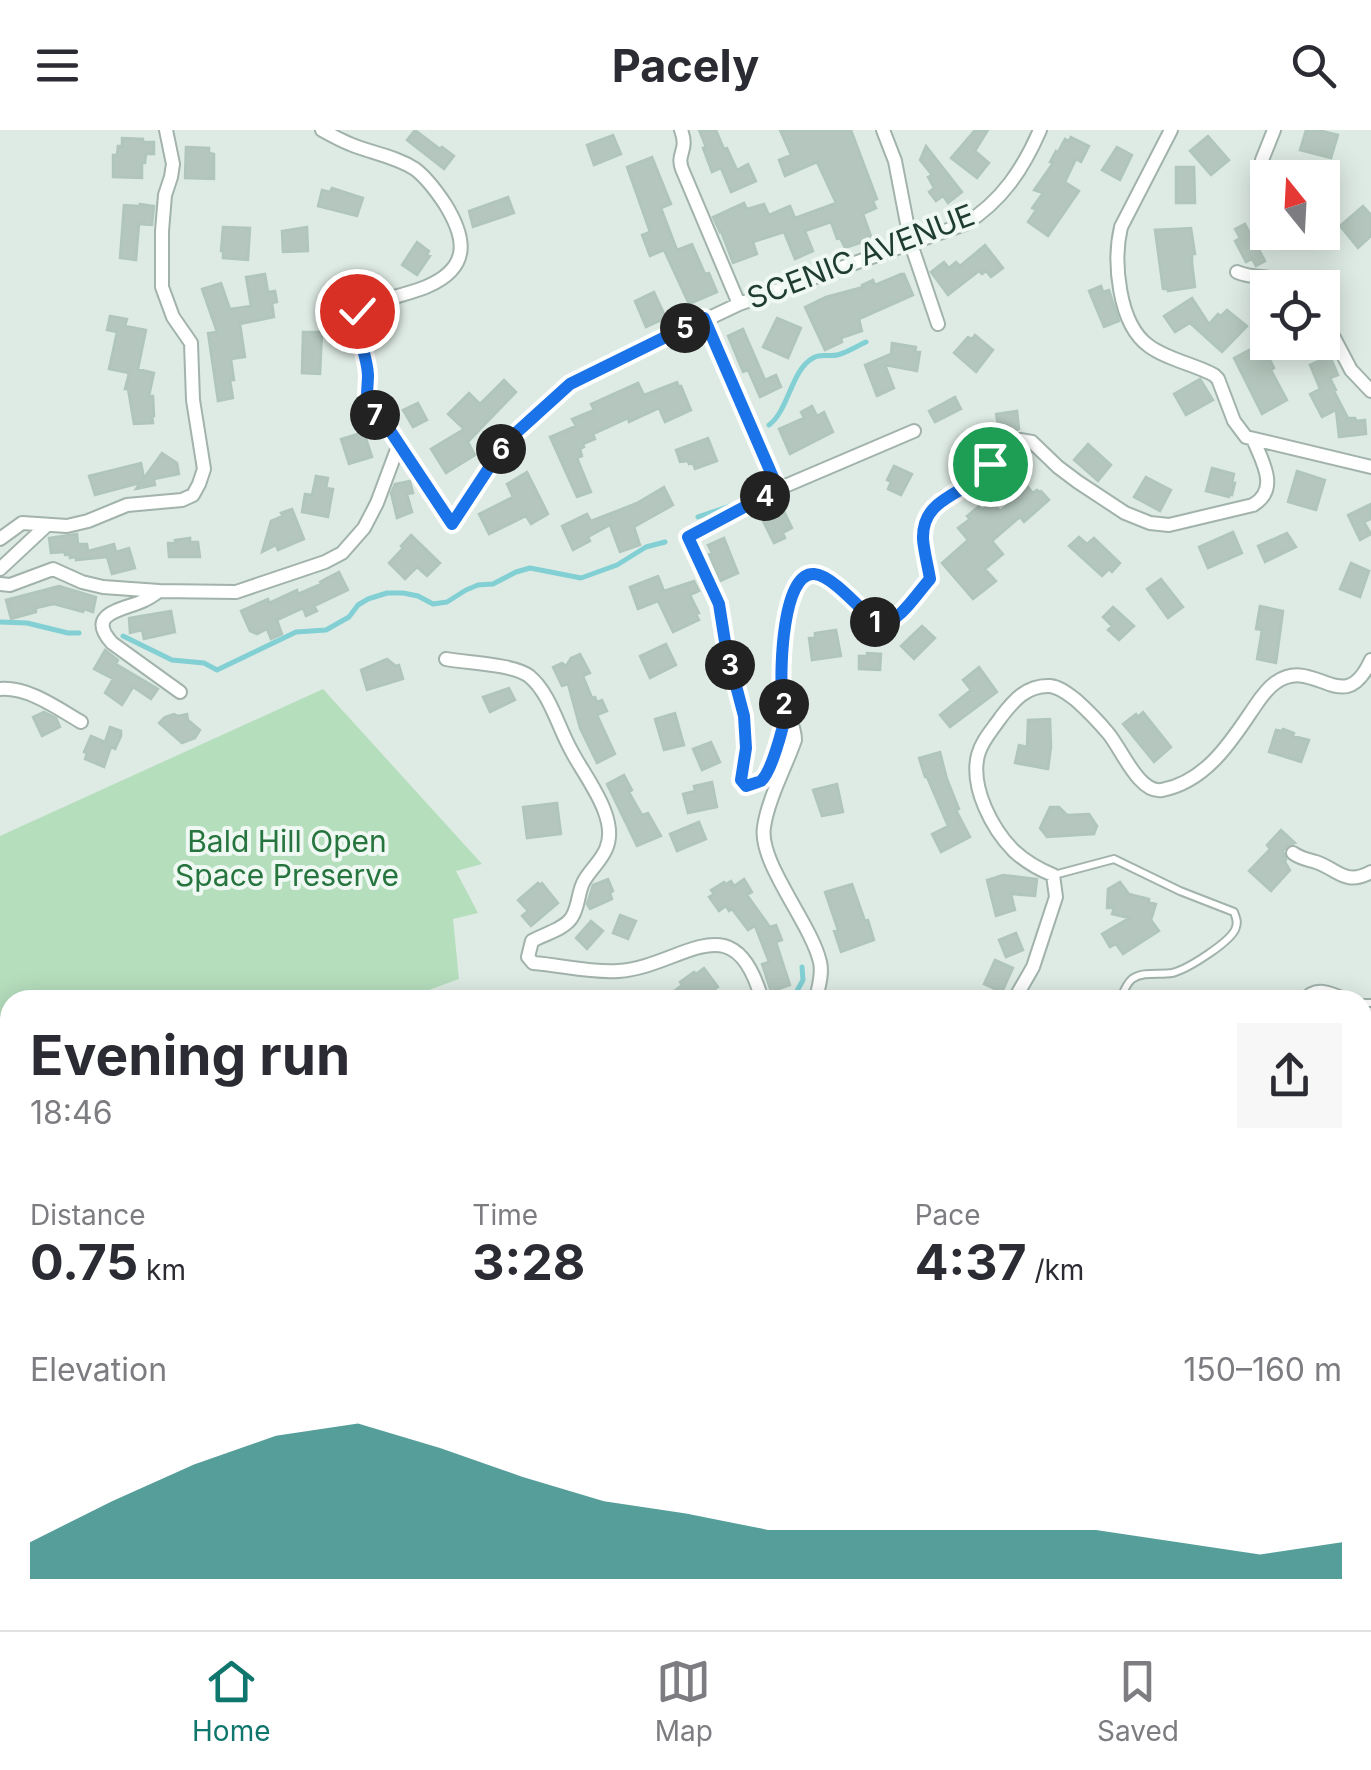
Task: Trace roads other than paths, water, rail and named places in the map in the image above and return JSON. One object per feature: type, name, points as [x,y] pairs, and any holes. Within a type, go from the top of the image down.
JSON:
[{"type":"street","points":[[0,539],[22,523],[67,526],[127,505],[182,500],[192,495],[204,469],[192,400],[191,343],[173,317],[162,287],[165,195],[172,177],[166,130]]},
{"type":"street","name":"SCENIC AVENUE","points":[[322,130],[414,168],[442,200],[462,240],[462,252],[446,276],[398,296],[368,300],[357,311],[370,409],[391,432],[452,524],[506,442],[570,384],[704,318],[965,224],[983,212],[1011,183],[1040,130]]},
{"type":"street","points":[[680,130],[685,144],[682,169],[739,304]]},
{"type":"street","points":[[882,130],[895,161],[911,244],[938,324]]},
{"type":"street","points":[[1171,130],[1121,227],[1117,252],[1121,294],[1138,336],[1152,348],[1214,375],[1241,431],[1253,439],[1371,467]]},
{"type":"street","points":[[1262,160],[1274,130]]},
{"type":"street","points":[[1236,272],[1250,276]]},
{"type":"street","points":[[704,318],[778,489]]},
{"type":"street","points":[[1340,349],[1351,370],[1371,391]]},
{"type":"street","points":[[786,712],[769,769],[760,781],[746,786],[741,780],[746,748],[744,716],[719,604],[688,537],[778,489],[914,430]]},
{"type":"street","points":[[817,990],[820,963],[764,844],[763,828],[795,740],[782,693],[783,635],[798,582],[805,575],[824,577],[880,626],[890,623],[930,579],[923,538],[934,507],[980,476],[1009,442],[1032,442],[1058,467],[1125,512],[1150,523],[1169,525],[1262,500],[1268,490],[1268,479],[1253,439]]},
{"type":"street","points":[[0,584],[10,585],[53,568],[93,584],[159,591],[236,592],[325,562],[354,542],[377,502],[398,444]]},
{"type":"street","points":[[0,569],[46,526]]},
{"type":"street","points":[[159,591],[110,614],[102,627],[112,643],[180,692]]},
{"type":"street","points":[[446,659],[515,670],[533,680],[608,820],[609,843],[582,883],[573,915],[568,922],[532,941],[528,957],[533,963],[618,971],[703,945],[721,945],[734,950],[748,964],[759,990]]},
{"type":"street","points":[[1020,990],[1033,968],[1056,897],[1052,875],[1032,866],[1004,839],[986,808],[976,772],[983,741],[1017,696],[1046,686],[1070,695],[1110,735],[1128,766],[1150,790],[1156,791],[1188,780],[1213,761],[1276,682],[1301,675],[1346,687],[1363,677],[1371,660]]},
{"type":"street","points":[[0,689],[35,696],[82,722]]},
{"type":"street","points":[[1293,853],[1341,876],[1353,878],[1371,872]]},
{"type":"lane","points":[[1052,875],[1114,859],[1234,912],[1238,922],[1235,932],[1217,948],[1175,972],[1134,978],[1124,990]]},
{"type":"waterway","points":[[769,425],[806,364],[816,357],[840,354],[866,342]]},
{"type":"waterway","points":[[698,517],[744,500],[768,486],[756,454]]},
{"type":"waterway","points":[[123,636],[172,660],[204,663],[217,670],[296,632],[326,630],[349,617],[358,605],[387,593],[418,596],[433,604],[530,568],[581,578],[665,542]]},
{"type":"waterway","points":[[0,622],[79,633]]},
{"type":"waterway","points":[[798,990],[803,980],[802,967]]},
{"type":"park label","name":"Bald Hill Open Space Preserve","points":[[287,859]]}]
